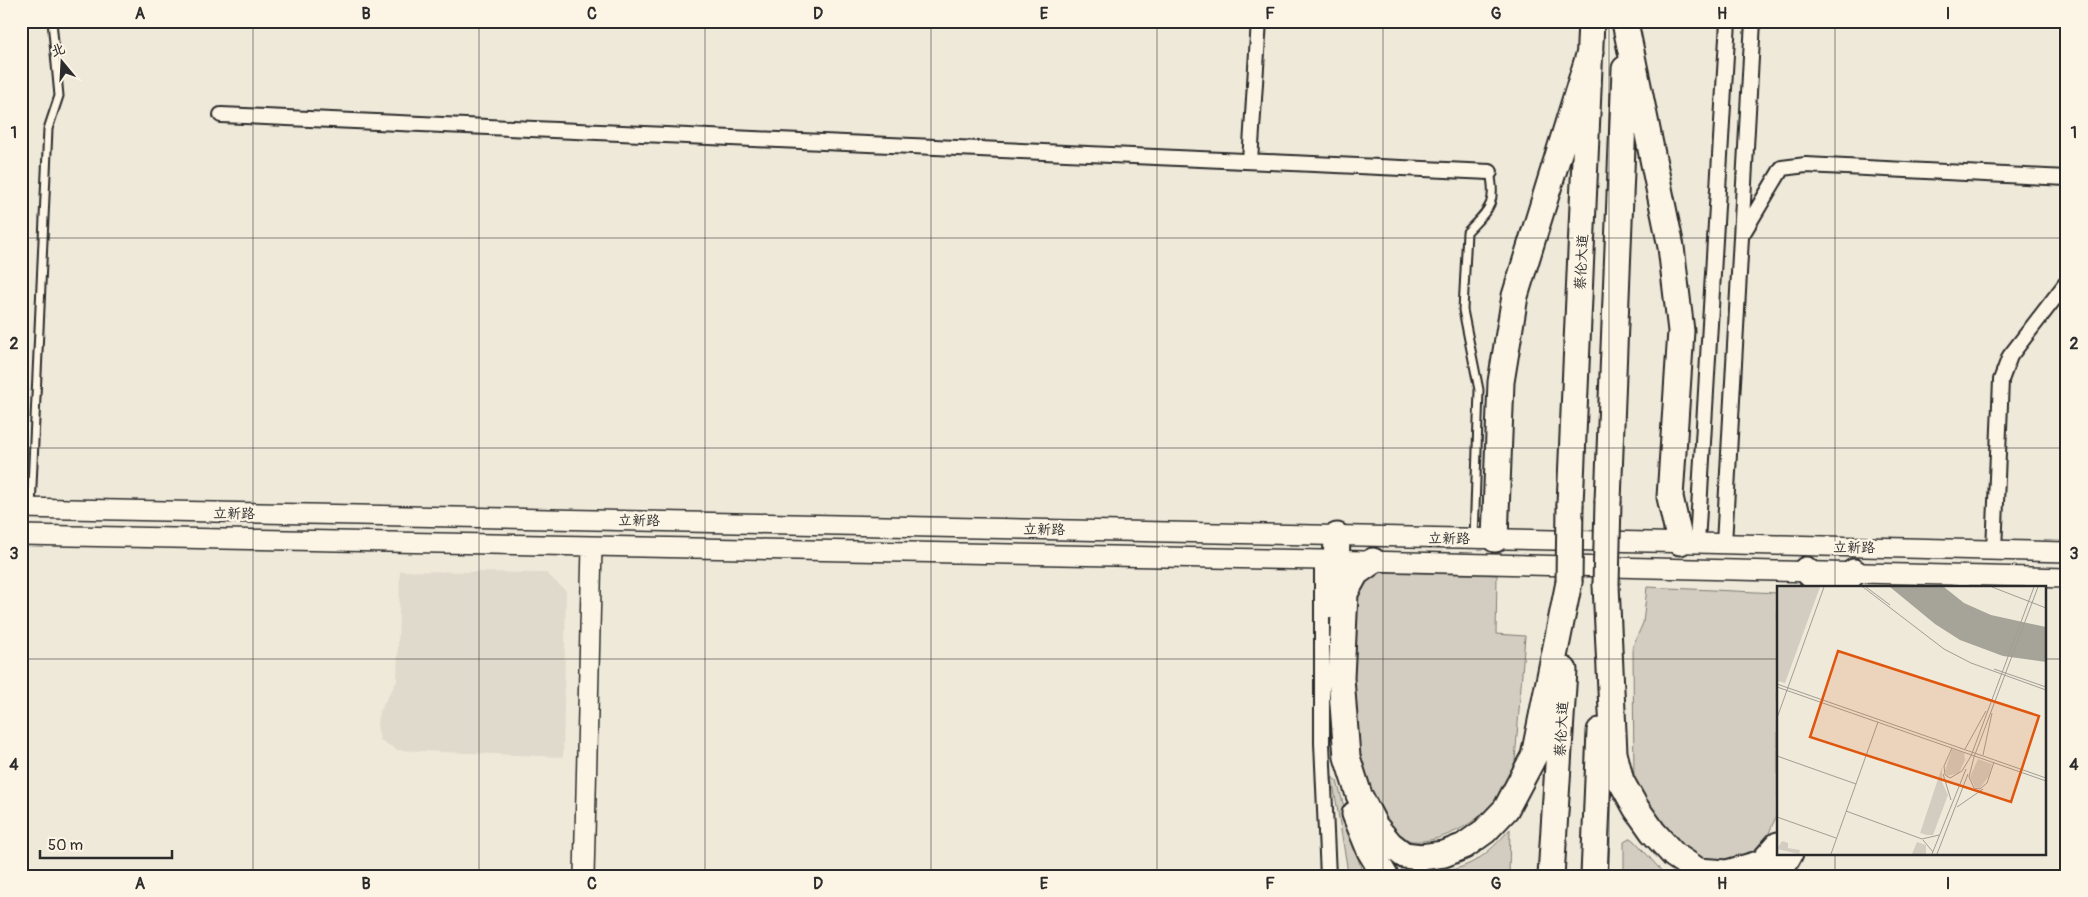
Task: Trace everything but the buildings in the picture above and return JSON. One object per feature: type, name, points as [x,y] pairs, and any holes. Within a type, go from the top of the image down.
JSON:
[{"type":"highway","name":"蔡伦大道","points":[[1551,876],[1569,582],[1570,504],[1592,21]]},
{"type":"highway","points":[[1626,24],[1671,247],[1681,331],[1670,497],[1688,543]]},
{"type":"highway","points":[[1594,876],[1626,24]]},
{"type":"highway","points":[[1484,539],[1501,382],[1515,296],[1590,52]]},
{"type":"highway","points":[[1332,552],[1334,674],[1340,752],[1349,799],[1370,851],[1384,876]]},
{"type":"highway","points":[[1373,561],[1356,573],[1345,593],[1341,678],[1347,757],[1359,795],[1375,826],[1390,844],[1404,855],[1421,857],[1444,854],[1464,846],[1485,831],[1506,809],[1534,756],[1569,582]]},
{"type":"highway","points":[[1806,570],[1823,586]]},
{"type":"highway","points":[[1606,586],[1614,753],[1621,782],[1636,808],[1653,832],[1674,855],[1698,871],[1727,873],[1762,863],[1777,846]]},
{"type":"highway","points":[[1778,876],[1789,854]]},
{"type":"main road","name":"立新路","points":[[26,508],[1332,552],[1373,561],[1806,570],[1847,580],[2067,578]]},
{"type":"main road","name":"立新路","points":[[21,535],[592,547],[1332,552],[1484,539],[2067,552]]},
{"type":"main road","points":[[584,876],[592,547]]},
{"type":"street","points":[[1250,160],[1258,21]]},
{"type":"street","points":[[1688,543],[1728,21]]},
{"type":"street","points":[[1724,544],[1753,21]]},
{"type":"street","points":[[221,116],[1490,172]]},
{"type":"street","points":[[1741,236],[1782,168],[1806,165],[2067,178]]},
{"type":"street","points":[[1994,550],[2001,380],[2010,356],[2067,282]]},
{"type":"street","points":[[1328,876],[1322,743],[1332,552]]},
{"type":"lane","points":[[26,508],[48,129],[59,96],[52,21]]},
{"type":"lane","points":[[1484,539],[1478,390],[1463,310],[1467,232],[1489,209],[1494,191],[1490,172]]},
{"type":"shaded area","points":[[400,571],[546,573],[566,591],[563,757],[397,750],[380,740],[377,725],[379,712],[397,681]]},
{"type":"shaded area","points":[[1370,572],[1497,575],[1496,634],[1525,636],[1514,773],[1508,787],[1485,812],[1462,828],[1450,834],[1424,841],[1407,840],[1393,834],[1358,767],[1349,631],[1357,587]]},
{"type":"shaded area","points":[[1647,587],[1777,593],[1777,814],[1769,833],[1752,853],[1732,859],[1709,860],[1692,855],[1667,832],[1634,786],[1633,646],[1643,623]]},
{"type":"shaded area","points":[[1332,777],[1337,781],[1363,876],[1347,876]]},
{"type":"shaded area","points":[[1510,829],[1509,876],[1404,876],[1404,873],[1408,872],[1447,871],[1468,864],[1485,854]]},
{"type":"shaded area","points":[[1631,838],[1666,876],[1624,876],[1624,842]]}]
